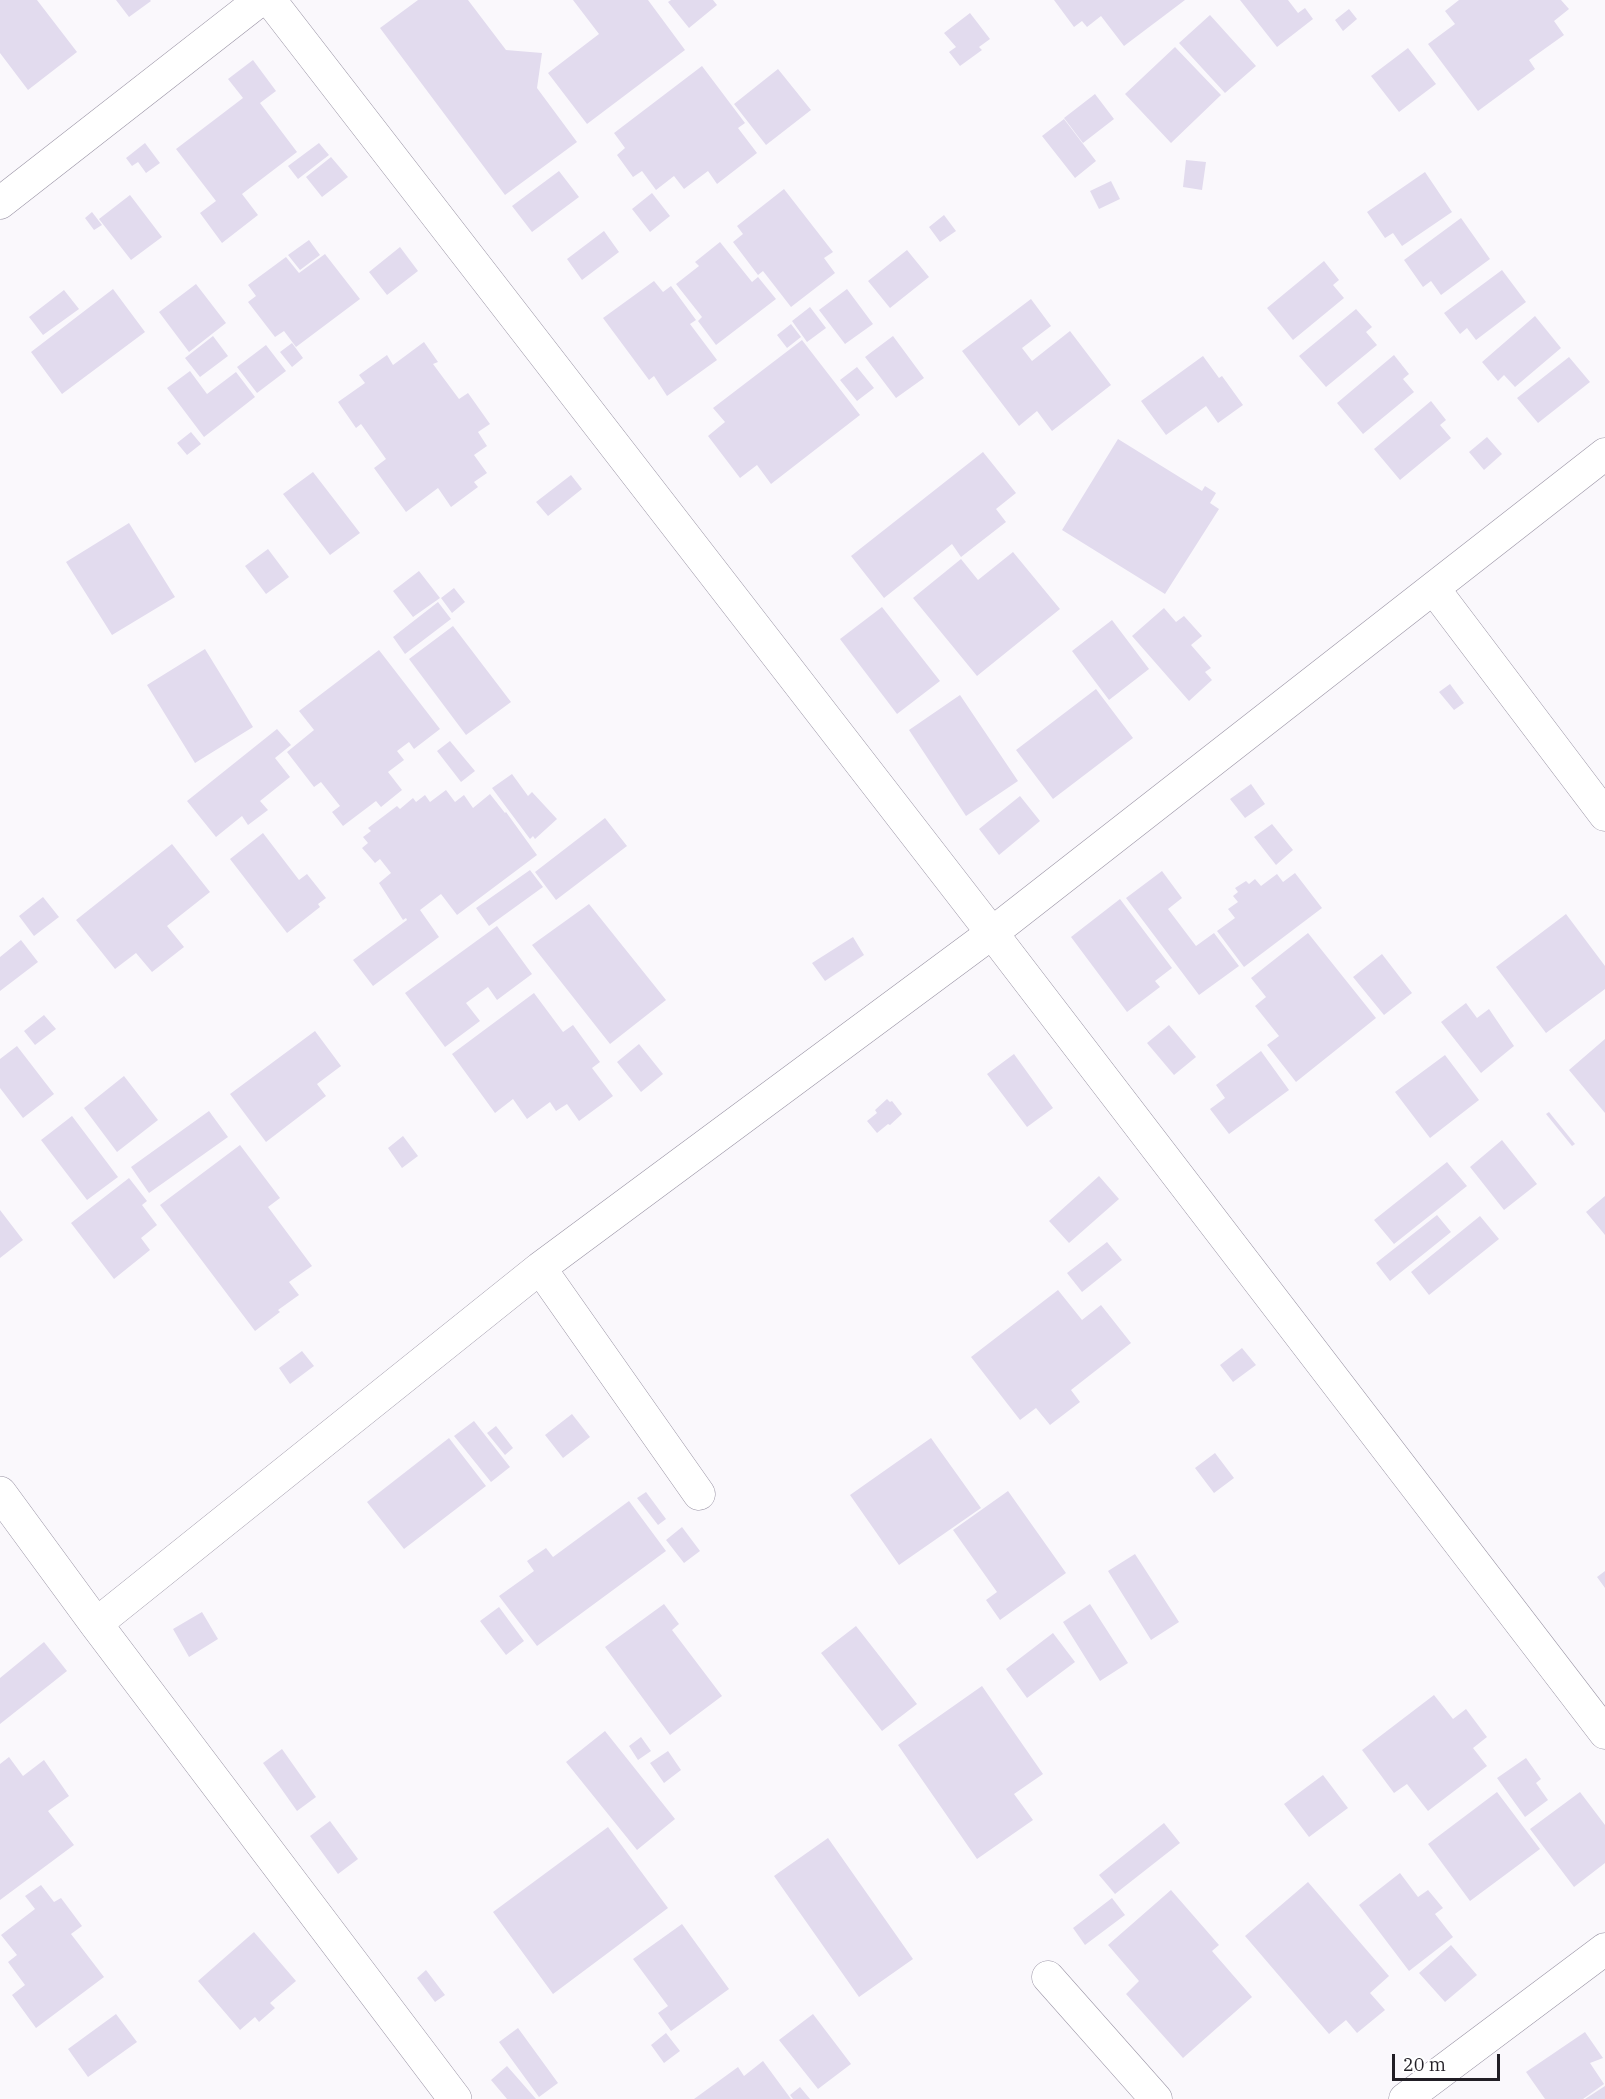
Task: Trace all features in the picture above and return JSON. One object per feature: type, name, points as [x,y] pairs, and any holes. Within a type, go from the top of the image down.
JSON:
[{"type":"street","points":[[0,203],[260,0]]},
{"type":"street","points":[[270,0],[992,933],[1605,1733]]},
{"type":"street","points":[[96,1624],[540,1268],[992,933],[1605,454]]},
{"type":"street","points":[[1434,589],[1605,815]]},
{"type":"street","points":[[540,1268],[699,1494]]},
{"type":"street","points":[[0,1493],[96,1624],[455,2099]]},
{"type":"street","points":[[1405,2099],[1605,1949]]},
{"type":"street","points":[[1048,1977],[1156,2099]]},
{"type":"building","points":[[0,0],[37,0],[77,52],[28,90],[0,53]]},
{"type":"building","points":[[116,0],[150,0],[151,1],[129,17]]},
{"type":"building","points":[[418,0],[468,0],[506,50],[542,53],[537,88],[577,142],[505,195],[380,28]]},
{"type":"building","points":[[573,0],[648,0],[685,50],[587,124],[548,73],[599,34]]},
{"type":"building","points":[[671,0],[713,0],[717,5],[689,28],[668,2]]},
{"type":"building","points":[[1054,0],[1185,0],[1124,46],[1101,16],[1087,27],[1082,21],[1074,27]]},
{"type":"building","points":[[1240,0],[1288,0],[1298,13],[1305,8],[1313,19],[1277,47]]},
{"type":"building","points":[[1459,0],[1561,0],[1569,9],[1554,21],[1564,35],[1529,60],[1535,69],[1478,111],[1428,44],[1455,24],[1445,11]]},
{"type":"building","points":[[1349,9],[1357,19],[1343,31],[1335,20]]},
{"type":"building","points":[[970,13],[990,39],[979,47],[982,50],[960,66],[949,52],[956,47],[944,33]]},
{"type":"building","points":[[1210,15],[1256,66],[1225,93],[1179,43]]},
{"type":"building","points":[[1175,47],[1221,95],[1171,143],[1125,94]]},
{"type":"building","points":[[1408,48],[1436,84],[1399,112],[1371,76]]},
{"type":"building","points":[[253,60],[276,91],[260,103],[297,152],[242,194],[258,215],[222,243],[200,213],[216,201],[176,149],[243,98],[228,79]]},
{"type":"building","points":[[702,66],[745,123],[738,128],[757,153],[717,184],[708,171],[684,189],[674,176],[656,190],[642,171],[633,177],[617,155],[625,148],[614,133]]},
{"type":"building","points":[[778,69],[811,110],[766,145],[734,104]]},
{"type":"building","points":[[1095,94],[1114,119],[1083,143],[1064,118]]},
{"type":"building","points":[[1064,119],[1096,161],[1075,178],[1042,136]]},
{"type":"building","points":[[145,143],[160,163],[146,173],[138,162],[132,166],[126,158]]},
{"type":"building","points":[[319,143],[329,155],[298,179],[288,166]]},
{"type":"building","points":[[331,157],[348,177],[322,197],[306,177]]},
{"type":"building","points":[[1186,160],[1206,162],[1202,190],[1183,187]]},
{"type":"building","points":[[559,171],[579,197],[532,232],[512,206]]},
{"type":"building","points":[[1425,172],[1452,212],[1402,246],[1393,233],[1385,238],[1367,212]]},
{"type":"building","points":[[1111,181],[1120,199],[1099,209],[1090,191]]},
{"type":"building","points":[[784,189],[833,252],[824,258],[835,273],[791,307],[763,271],[758,275],[733,242],[743,234],[737,226]]},
{"type":"building","points":[[652,193],[670,216],[650,232],[632,209]]},
{"type":"building","points":[[130,195],[162,237],[131,260],[99,219]]},
{"type":"building","points":[[92,212],[102,225],[94,230],[85,218]]},
{"type":"building","points":[[944,215],[956,231],[940,242],[929,227]]},
{"type":"building","points":[[1461,218],[1490,259],[1441,295],[1431,281],[1423,287],[1404,260]]},
{"type":"building","points":[[604,231],[619,252],[582,280],[567,259]]},
{"type":"building","points":[[309,240],[320,255],[300,270],[288,255]]},
{"type":"building","points":[[720,242],[752,282],[758,277],[776,299],[716,345],[698,321],[702,317],[676,284],[699,266],[695,262]]},
{"type":"building","points":[[400,247],[418,271],[387,295],[369,272]]},
{"type":"building","points":[[907,250],[929,277],[890,308],[868,281]]},
{"type":"building","points":[[325,254],[360,299],[296,347],[284,331],[275,337],[248,302],[256,296],[248,285],[286,257],[299,273]]},
{"type":"building","points":[[1324,261],[1339,280],[1333,285],[1344,298],[1293,340],[1267,308]]},
{"type":"building","points":[[1502,270],[1526,302],[1476,340],[1467,328],[1460,334],[1444,313]]},
{"type":"building","points":[[654,281],[663,292],[671,286],[696,320],[690,324],[717,360],[667,396],[654,376],[649,380],[603,318]]},
{"type":"building","points":[[196,284],[226,323],[189,352],[159,312]]},
{"type":"building","points":[[113,289],[145,332],[62,394],[31,352]]},
{"type":"building","points":[[847,289],[873,324],[845,344],[819,310]]},
{"type":"building","points":[[64,290],[79,309],[43,335],[29,317]]},
{"type":"building","points":[[1031,299],[1051,326],[1022,348],[1032,361],[1070,331],[1111,385],[1052,431],[1037,411],[1019,426],[962,351]]},
{"type":"building","points":[[810,307],[826,328],[807,342],[792,321]]},
{"type":"building","points":[[1356,309],[1372,327],[1366,332],[1377,345],[1326,387],[1299,356]]},
{"type":"building","points":[[1535,316],[1561,348],[1515,387],[1504,375],[1498,381],[1482,362]]},
{"type":"building","points":[[791,324],[801,337],[787,348],[777,335]]},
{"type":"building","points":[[213,336],[228,356],[200,377],[185,358]]},
{"type":"building","points":[[893,336],[924,378],[896,398],[865,357]]},
{"type":"building","points":[[802,340],[860,415],[771,484],[757,465],[740,478],[708,436],[725,422],[713,408]]},
{"type":"building","points":[[424,342],[438,362],[433,364],[459,399],[468,393],[490,424],[478,432],[487,446],[474,455],[487,473],[474,482],[478,487],[451,507],[438,488],[406,512],[374,468],[386,459],[361,424],[356,428],[338,402],[365,383],[359,375],[387,355],[393,365]]},
{"type":"building","points":[[292,343],[303,358],[292,367],[280,352]]},
{"type":"building","points":[[266,345],[286,371],[257,393],[237,367]]},
{"type":"building","points":[[1394,355],[1409,374],[1403,379],[1414,392],[1363,434],[1337,403]]},
{"type":"building","points":[[1203,356],[1219,378],[1222,376],[1243,405],[1218,423],[1206,406],[1166,435],[1141,401]]},
{"type":"building","points":[[1569,357],[1590,382],[1538,423],[1517,398]]},
{"type":"building","points":[[857,367],[874,388],[857,401],[840,380]]},
{"type":"building","points":[[190,371],[207,394],[236,372],[255,397],[204,437],[167,388]]},
{"type":"building","points":[[1431,401],[1446,420],[1440,425],[1451,438],[1400,480],[1374,449]]},
{"type":"building","points":[[191,432],[201,444],[187,455],[177,443]]},
{"type":"building","points":[[1487,437],[1502,454],[1484,470],[1469,452]]},
{"type":"building","points":[[1118,439],[1202,491],[1205,486],[1216,493],[1210,503],[1219,509],[1165,594],[1062,530]]},
{"type":"building","points":[[983,452],[1016,493],[996,509],[1006,522],[961,557],[952,544],[884,598],[851,556]]},
{"type":"building","points":[[313,472],[360,533],[330,555],[283,494]]},
{"type":"building","points":[[571,475],[582,489],[548,516],[536,502]]},
{"type":"building","points":[[129,523],[175,597],[112,635],[66,562]]},
{"type":"building","points":[[268,549],[289,577],[266,594],[245,566]]},
{"type":"building","points":[[1013,552],[1060,609],[977,676],[913,598],[961,559],[978,580]]},
{"type":"building","points":[[419,571],[440,598],[413,617],[393,591]]},
{"type":"building","points":[[454,588],[465,602],[452,613],[441,598]]},
{"type":"building","points":[[438,602],[451,619],[405,654],[393,637]]},
{"type":"building","points":[[882,607],[940,681],[897,714],[840,639]]},
{"type":"building","points":[[1164,608],[1176,622],[1184,616],[1202,636],[1191,645],[1211,668],[1205,672],[1212,680],[1189,701],[1132,636]]},
{"type":"building","points":[[1112,620],[1149,669],[1109,700],[1072,651]]},
{"type":"building","points":[[453,626],[511,702],[466,735],[409,659]]},
{"type":"building","points":[[205,649],[253,727],[195,763],[147,685]]},
{"type":"building","points":[[379,650],[440,729],[414,749],[409,742],[397,751],[404,760],[388,772],[402,790],[381,807],[376,801],[343,826],[332,812],[340,806],[321,782],[314,787],[287,752],[314,730],[299,711]]},
{"type":"building","points":[[1450,684],[1464,703],[1454,710],[1439,692]]},
{"type":"building","points":[[1096,689],[1133,738],[1053,799],[1016,750]]},
{"type":"building","points":[[960,695],[1018,781],[966,816],[909,730]]},
{"type":"building","points":[[277,729],[291,745],[275,758],[290,777],[260,801],[268,810],[248,825],[242,816],[216,837],[187,801]]},
{"type":"building","points":[[450,741],[475,771],[461,782],[437,751]]},
{"type":"building","points":[[512,774],[528,796],[532,792],[557,819],[535,839],[533,836],[530,839],[492,788]]},
{"type":"building","points":[[1251,784],[1265,804],[1245,818],[1230,799]]},
{"type":"building","points":[[446,790],[455,802],[464,795],[473,808],[490,794],[537,855],[457,915],[441,894],[420,910],[439,937],[373,986],[353,960],[407,920],[406,918],[403,920],[379,883],[391,873],[380,859],[375,863],[362,848],[368,843],[363,837],[371,831],[368,828],[397,806],[400,809],[413,798],[416,802],[425,795],[430,802]]},
{"type":"building","points":[[1020,796],[1040,821],[999,855],[979,829]]},
{"type":"building","points":[[605,818],[627,846],[556,900],[535,872]]},
{"type":"building","points":[[1272,824],[1293,850],[1276,865],[1254,837]]},
{"type":"building","points":[[263,833],[299,880],[307,874],[326,898],[318,904],[320,907],[287,933],[230,859]]},
{"type":"building","points":[[172,844],[210,892],[167,926],[184,947],[152,972],[136,953],[115,969],[76,920]]},
{"type":"building","points":[[530,870],[543,887],[489,926],[476,908]]},
{"type":"building","points":[[1162,871],[1182,898],[1168,909],[1196,946],[1214,933],[1239,966],[1199,995],[1126,898]]},
{"type":"building","points":[[1295,873],[1322,908],[1244,967],[1217,931],[1235,918],[1228,909],[1238,902],[1233,896],[1238,892],[1235,888],[1246,881],[1249,884],[1255,879],[1261,886],[1277,874],[1283,882]]},
{"type":"building","points":[[43,897],[59,917],[34,936],[19,916]]},
{"type":"building","points":[[1120,899],[1172,968],[1155,981],[1160,987],[1127,1012],[1071,937]]},
{"type":"building","points":[[589,904],[666,1000],[610,1044],[532,945]]},
{"type":"building","points":[[1566,914],[1605,966],[1605,989],[1546,1033],[1496,967]]},
{"type":"building","points":[[497,926],[532,974],[497,1000],[488,987],[466,1003],[480,1021],[445,1047],[405,993]]},
{"type":"building","points":[[1308,933],[1376,1018],[1296,1082],[1267,1045],[1279,1036],[1255,1006],[1266,997],[1251,978]]},
{"type":"building","points":[[853,937],[864,955],[825,981],[812,963]]},
{"type":"building","points":[[21,940],[38,962],[0,991],[0,957]]},
{"type":"building","points":[[1382,954],[1412,993],[1384,1015],[1353,977]]},
{"type":"building","points":[[534,993],[563,1032],[573,1025],[600,1062],[592,1068],[613,1096],[579,1121],[567,1104],[556,1111],[550,1102],[527,1119],[513,1099],[495,1113],[452,1054]]},
{"type":"building","points":[[1466,1003],[1477,1018],[1489,1009],[1514,1046],[1481,1073],[1441,1022]]},
{"type":"building","points":[[44,1015],[56,1029],[35,1045],[24,1031]]},
{"type":"building","points":[[1169,1025],[1196,1057],[1174,1075],[1147,1043]]},
{"type":"building","points":[[315,1031],[341,1066],[317,1084],[326,1096],[266,1142],[230,1094]]},
{"type":"building","points":[[1605,1039],[1605,1113],[1569,1070]]},
{"type":"building","points":[[639,1044],[663,1074],[641,1092],[617,1062]]},
{"type":"building","points":[[17,1046],[54,1094],[23,1118],[0,1088],[0,1059]]},
{"type":"building","points":[[1261,1051],[1289,1090],[1229,1134],[1210,1109],[1225,1098],[1216,1085]]},
{"type":"building","points":[[1014,1054],[1053,1108],[1027,1127],[987,1074]]},
{"type":"building","points":[[1445,1055],[1479,1100],[1430,1138],[1395,1092]]},
{"type":"building","points":[[124,1076],[158,1120],[117,1152],[84,1108]]},
{"type":"building","points":[[887,1099],[892,1101],[902,1114],[877,1133],[867,1121],[877,1113],[875,1110]]},
{"type":"building","points":[[209,1111],[228,1137],[149,1193],[131,1167]]},
{"type":"building","points":[[1549,1112],[1575,1144],[1572,1146],[1546,1114]]},
{"type":"building","points":[[72,1116],[118,1177],[87,1200],[41,1140]]},
{"type":"building","points":[[403,1136],[418,1156],[402,1168],[388,1148]]},
{"type":"building","points":[[1502,1140],[1537,1184],[1504,1210],[1470,1167]]},
{"type":"building","points":[[240,1145],[280,1198],[268,1207],[312,1266],[289,1282],[299,1295],[255,1331],[160,1205]]},
{"type":"building","points":[[1447,1162],[1467,1186],[1394,1244],[1374,1220]]},
{"type":"building","points":[[1099,1176],[1119,1199],[1069,1243],[1049,1221]]},
{"type":"building","points":[[129,1178],[147,1201],[142,1205],[157,1225],[141,1238],[150,1250],[114,1279],[71,1223]]},
{"type":"building","points":[[1605,1196],[1605,1235],[1586,1212]]},
{"type":"building","points":[[0,1210],[23,1240],[0,1258]]},
{"type":"building","points":[[1437,1215],[1451,1232],[1390,1281],[1376,1263]]},
{"type":"building","points":[[1480,1216],[1499,1239],[1429,1295],[1411,1272]]},
{"type":"building","points":[[1107,1242],[1122,1260],[1082,1292],[1067,1273]]},
{"type":"building","points":[[1058,1290],[1082,1320],[1101,1305],[1131,1343],[1071,1390],[1080,1402],[1050,1425],[1036,1408],[1020,1420],[971,1357]]},
{"type":"building","points":[[1242,1348],[1256,1365],[1233,1382],[1220,1365]]},
{"type":"building","points":[[302,1351],[314,1366],[290,1384],[279,1368]]},
{"type":"building","points":[[572,1414],[590,1437],[563,1458],[545,1435]]},
{"type":"building","points":[[474,1421],[510,1467],[491,1482],[454,1436]]},
{"type":"building","points":[[496,1426],[513,1448],[505,1455],[487,1433]]},
{"type":"building","points":[[449,1438],[486,1486],[404,1549],[367,1502]]},
{"type":"building","points":[[931,1438],[981,1508],[899,1565],[850,1495]]},
{"type":"building","points":[[1215,1453],[1234,1478],[1214,1493],[1195,1468]]},
{"type":"building","points":[[1008,1491],[1066,1573],[1000,1620],[986,1600],[997,1592],[953,1530]]},
{"type":"building","points":[[646,1492],[666,1519],[658,1525],[637,1498]]},
{"type":"building","points":[[629,1501],[666,1551],[537,1646],[499,1596],[534,1571],[527,1561],[546,1548],[553,1557]]},
{"type":"building","points":[[682,1527],[700,1551],[684,1563],[666,1540]]},
{"type":"building","points":[[1135,1554],[1179,1622],[1151,1640],[1108,1571]]},
{"type":"building","points":[[1605,1571],[1605,1588],[1597,1577]]},
{"type":"building","points":[[664,1604],[679,1624],[672,1630],[722,1696],[670,1735],[605,1647]]},
{"type":"building","points":[[1090,1604],[1128,1663],[1100,1681],[1063,1622]]},
{"type":"building","points":[[499,1607],[524,1641],[506,1655],[480,1621]]},
{"type":"building","points":[[202,1612],[218,1639],[189,1657],[173,1629]]},
{"type":"building","points":[[856,1626],[917,1704],[882,1731],[821,1653]]},
{"type":"building","points":[[1053,1633],[1075,1662],[1027,1698],[1006,1669]]},
{"type":"building","points":[[44,1642],[67,1671],[0,1724],[0,1678]]},
{"type":"building","points":[[982,1686],[1043,1774],[1014,1794],[1033,1820],[977,1859],[898,1745]]},
{"type":"building","points":[[1434,1695],[1453,1719],[1466,1709],[1487,1737],[1473,1748],[1487,1766],[1428,1811],[1407,1784],[1394,1793],[1362,1750]]},
{"type":"building","points":[[605,1731],[675,1819],[637,1850],[566,1762]]},
{"type":"building","points":[[641,1737],[651,1751],[638,1760],[629,1746]]},
{"type":"building","points":[[282,1749],[316,1797],[297,1811],[263,1763]]},
{"type":"building","points":[[668,1751],[681,1770],[664,1783],[650,1763]]},
{"type":"building","points":[[9,1757],[23,1776],[44,1760],[69,1796],[48,1811],[74,1845],[0,1900],[0,1764]]},
{"type":"building","points":[[1526,1758],[1541,1779],[1536,1783],[1548,1800],[1525,1817],[1497,1778]]},
{"type":"building","points":[[1323,1775],[1348,1808],[1309,1837],[1284,1804]]},
{"type":"building","points":[[1497,1792],[1540,1849],[1470,1901],[1428,1844]]},
{"type":"building","points":[[1580,1792],[1605,1825],[1605,1863],[1574,1887],[1530,1829]]},
{"type":"building","points":[[330,1821],[358,1859],[338,1874],[310,1836]]},
{"type":"building","points":[[1164,1823],[1180,1843],[1115,1894],[1099,1875]]},
{"type":"building","points":[[608,1827],[668,1908],[553,1994],[493,1912]]},
{"type":"building","points":[[828,1838],[913,1959],[859,1997],[774,1876]]},
{"type":"building","points":[[1400,1873],[1418,1897],[1428,1890],[1443,1908],[1435,1914],[1453,1937],[1409,1971],[1359,1905]]},
{"type":"building","points":[[1308,1882],[1389,1976],[1370,1993],[1385,2010],[1357,2033],[1346,2020],[1329,2034],[1245,1936]]},
{"type":"building","points":[[41,1885],[54,1902],[61,1898],[82,1926],[71,1934],[104,1977],[36,2028],[12,1995],[25,1985],[8,1962],[17,1955],[1,1935],[35,1909],[25,1896]]},
{"type":"building","points":[[1171,1890],[1219,1945],[1212,1951],[1252,1997],[1183,2058],[1126,1994],[1139,1981],[1108,1945]]},
{"type":"building","points":[[1112,1898],[1125,1915],[1085,1945],[1073,1928]]},
{"type":"building","points":[[682,1924],[729,1989],[671,2031],[658,2013],[668,2006],[633,1959]]},
{"type":"building","points":[[254,1932],[296,1981],[270,2003],[275,2008],[259,2022],[255,2017],[240,2030],[198,1981]]},
{"type":"building","points":[[1451,1945],[1477,1975],[1445,2002],[1419,1973]]},
{"type":"building","points":[[426,1970],[445,1995],[435,2002],[417,1978]]},
{"type":"building","points":[[116,2014],[137,2042],[88,2077],[68,2049]]},
{"type":"building","points":[[813,2014],[851,2064],[818,2089],[779,2040]]},
{"type":"building","points":[[518,2028],[558,2083],[539,2097],[499,2042]]},
{"type":"building","points":[[1585,2032],[1603,2058],[1590,2063],[1604,2084],[1583,2099],[1545,2099],[1526,2072]]},
{"type":"building","points":[[666,2033],[680,2051],[664,2063],[651,2045]]},
{"type":"building","points":[[763,2061],[791,2099],[694,2099],[738,2067],[744,2076]]},
{"type":"building","points":[[507,2066],[536,2099],[507,2099],[491,2080]]},
{"type":"building","points":[[1605,2086],[1605,2099],[1585,2099]]},
{"type":"building","points":[[800,2087],[810,2099],[793,2099],[790,2095]]}]
